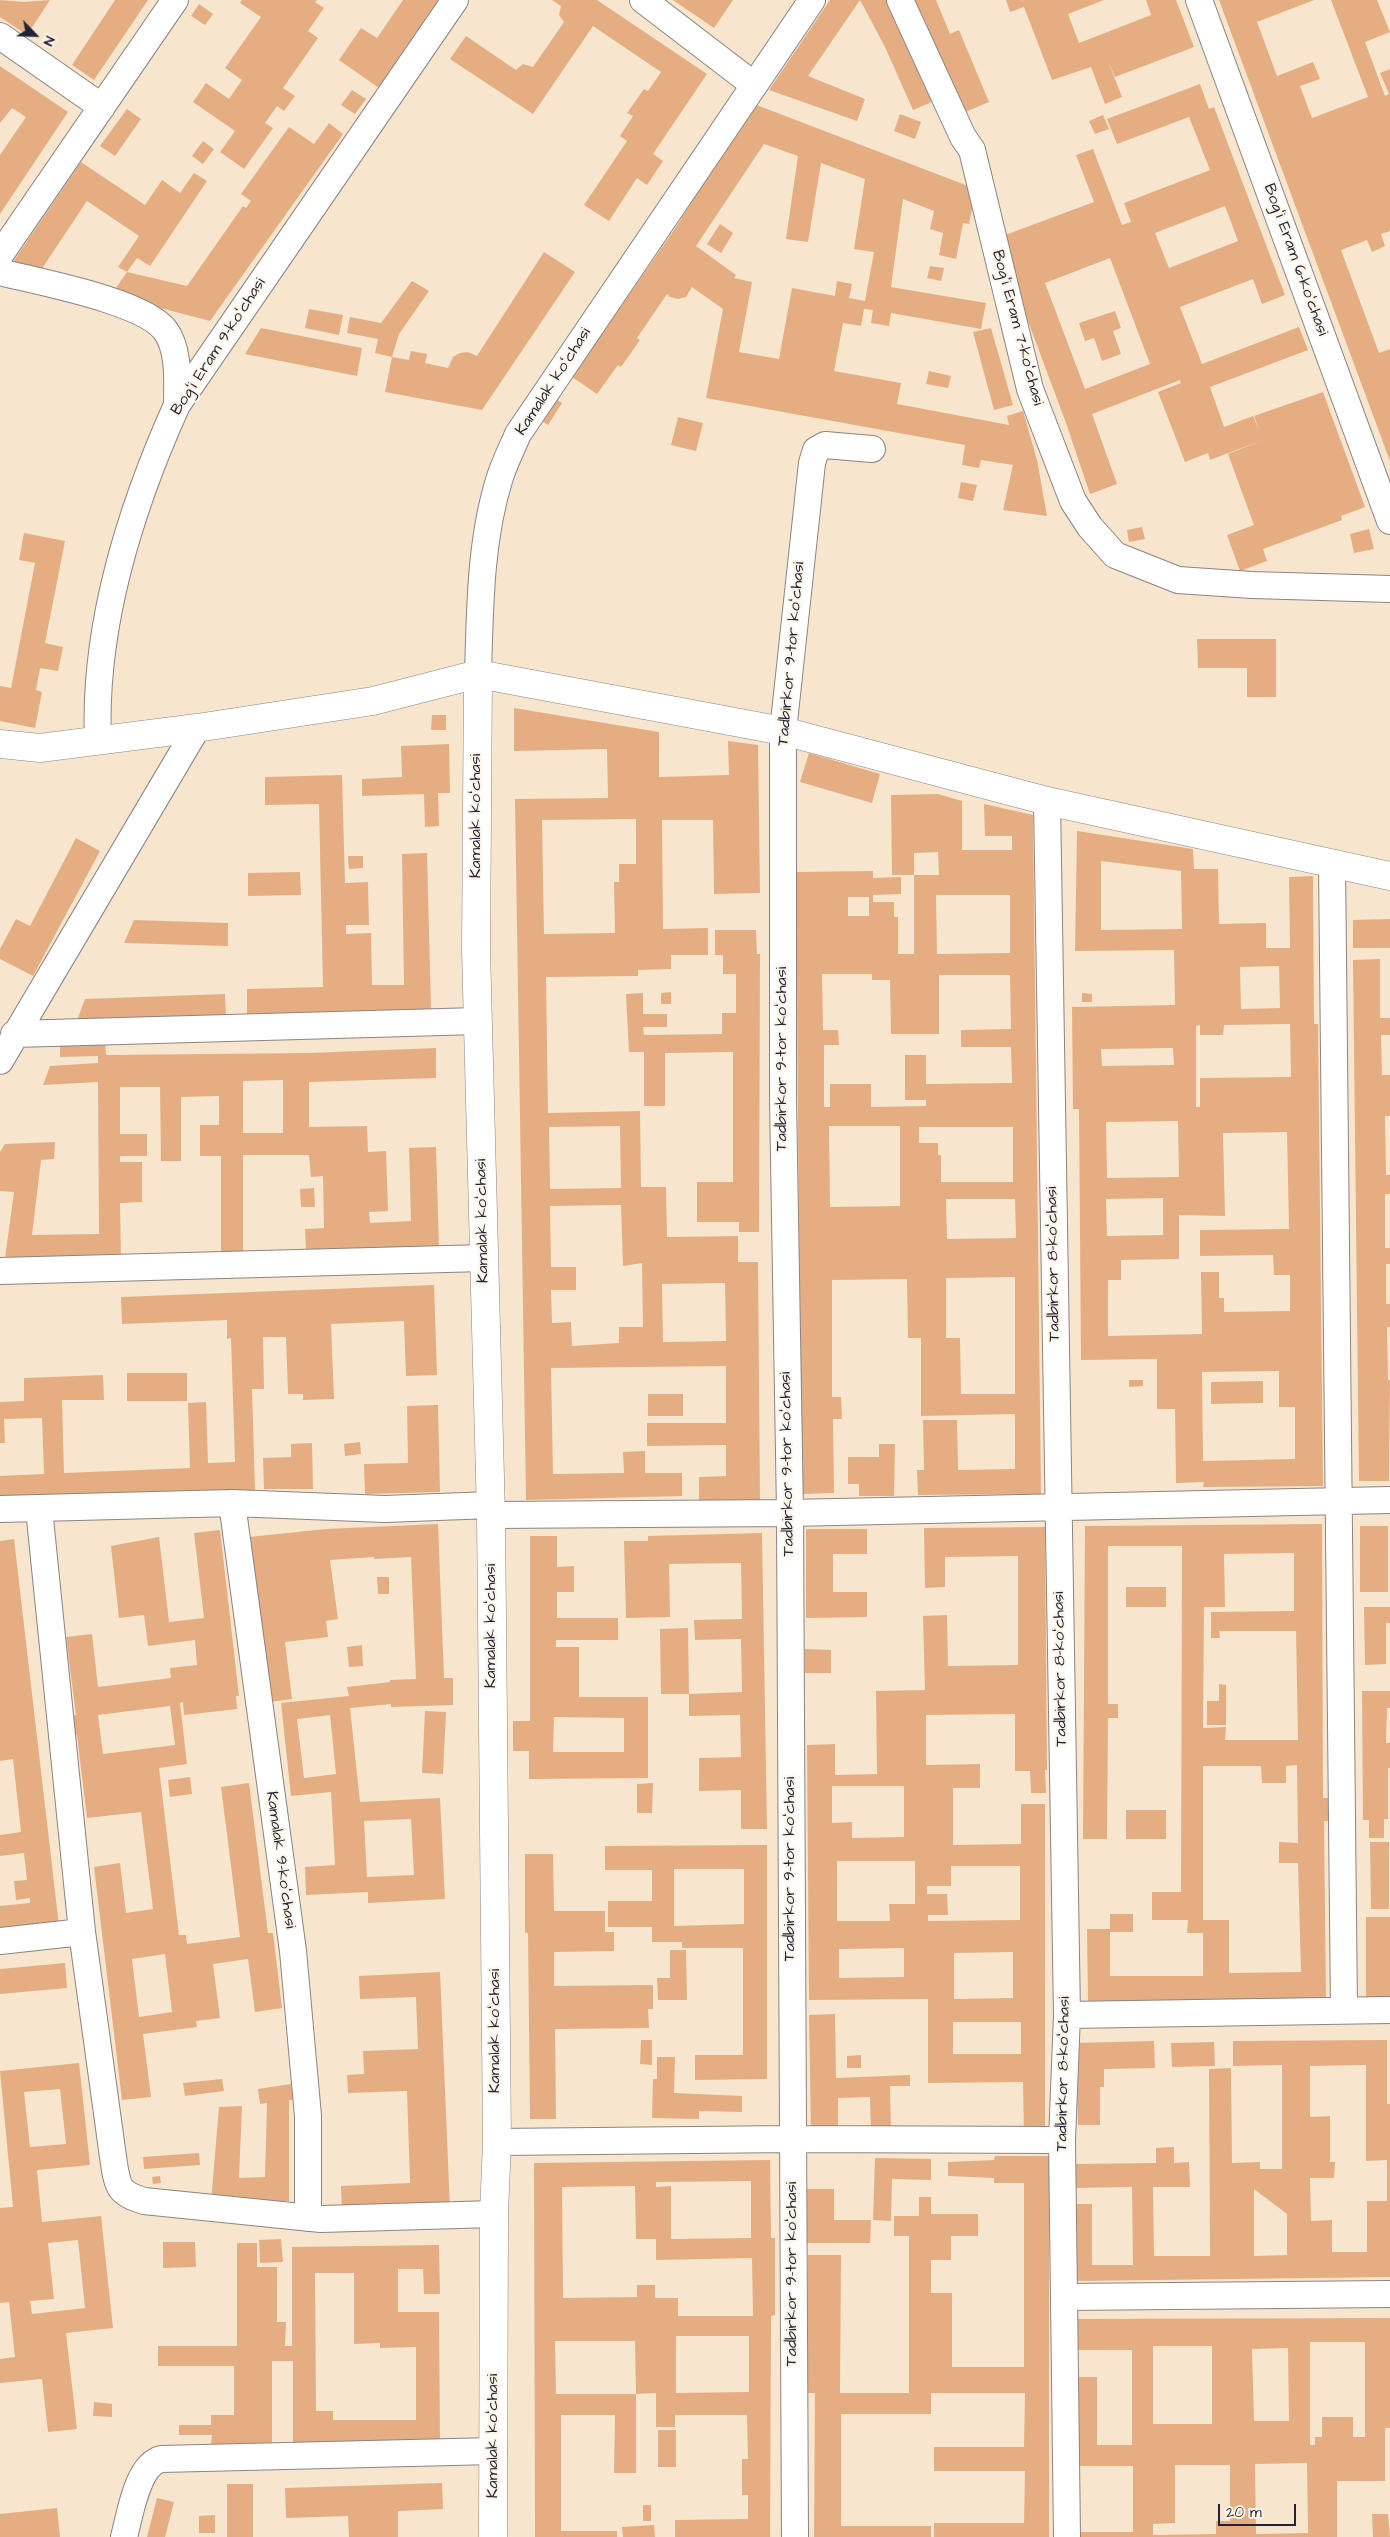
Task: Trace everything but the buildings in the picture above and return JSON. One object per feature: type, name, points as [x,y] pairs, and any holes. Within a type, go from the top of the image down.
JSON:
[{"type":"street","points":[[0,256],[175,0]]},
{"type":"street","name":"Bogʻi Eram 9-koʻchasi","points":[[98,741],[98,681],[115,586],[151,464],[177,405],[455,0]]},
{"type":"street","points":[[643,0],[754,85]]},
{"type":"street","name":"Kamalak koʻchasi","points":[[494,2537],[494,2214],[497,2142],[491,1510],[476,950],[478,674],[482,576],[488,528],[500,476],[518,434],[812,0]]},
{"type":"street","name":"Bogʻi Eram 7-koʻchasi","points":[[900,0],[963,137],[972,150],[1030,389],[1073,501],[1090,527],[1115,555],[1178,580],[1252,586],[1390,589]]},
{"type":"street","name":"Bogʻi Eram 6-koʻchasi","points":[[1199,0],[1390,521]]},
{"type":"street","points":[[0,36],[102,107]]},
{"type":"street","points":[[0,272],[124,304],[150,316],[166,331],[174,352],[177,405]]},
{"type":"street","name":"Tadbirkor 9-tor koʻchasi","points":[[795,2537],[790,1513],[782,1098],[783,731],[812,463],[816,450],[825,444],[872,450]]},
{"type":"street","points":[[0,744],[40,748],[197,728],[373,701],[478,674],[783,731],[1047,801],[1390,876]]},
{"type":"street","points":[[0,1061],[14,1034],[197,728]]},
{"type":"street","name":"Tadbirkor 8-koʻchasi","points":[[1047,801],[1067,2015],[1062,2140],[1067,2537]]},
{"type":"street","points":[[1332,863],[1337,1501],[1344,2010]]},
{"type":"street","points":[[14,1034],[478,1021]]},
{"type":"street","points":[[0,1271],[484,1258]]},
{"type":"street","points":[[0,1510],[232,1503],[385,1509],[790,1513],[1390,1500]]},
{"type":"street","name":"Kamalak 9-koʻchasi","points":[[232,1503],[293,1951],[308,2116],[308,2218]]},
{"type":"street","points":[[39,1509],[82,1932],[118,2185],[123,2192],[144,2201],[308,2218],[494,2214]]},
{"type":"street","points":[[0,1941],[82,1932]]},
{"type":"street","points":[[1067,2015],[1390,2010]]},
{"type":"street","points":[[497,2142],[792,2139],[1062,2140]]},
{"type":"street","points":[[1065,2297],[1390,2294]]},
{"type":"street","points":[[124,2537],[137,2489],[147,2467],[161,2459],[494,2451]]}]
